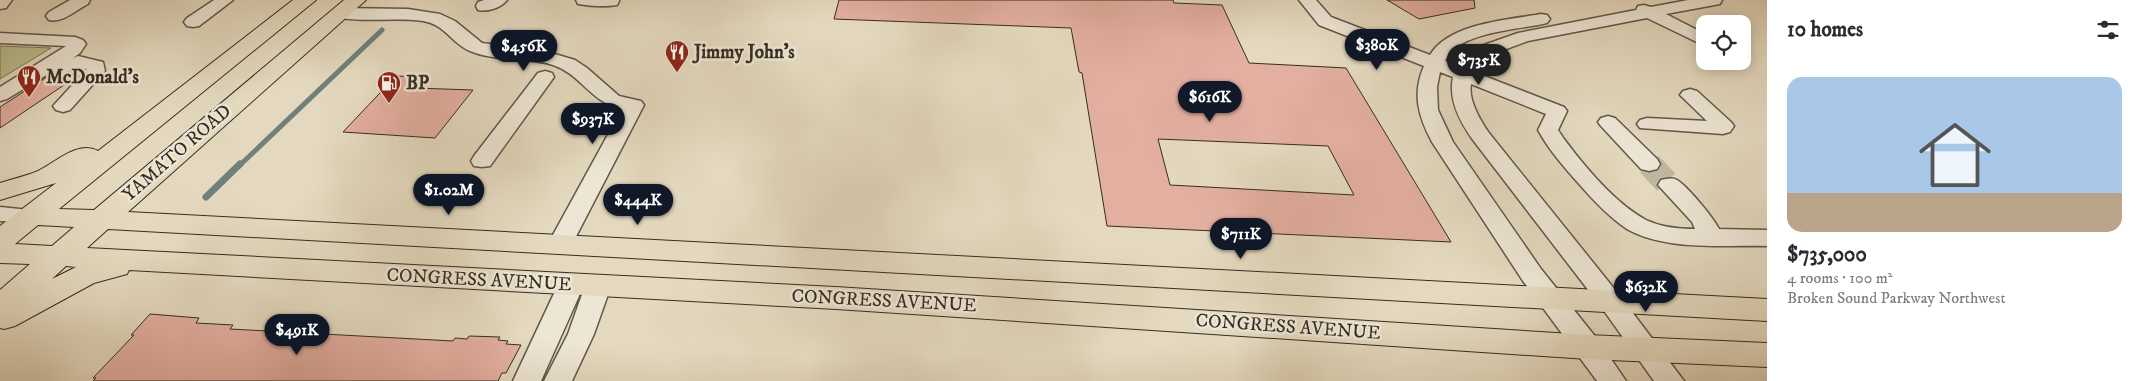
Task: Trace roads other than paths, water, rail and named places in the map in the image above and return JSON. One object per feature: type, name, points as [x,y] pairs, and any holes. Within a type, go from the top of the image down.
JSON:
[{"type":"main road","name":"YAMATO ROAD","points":[[0,241],[306,0]]},
{"type":"main road","name":"YAMATO ROAD","points":[[0,307],[348,6]]},
{"type":"main road","points":[[0,192],[47,177],[77,159],[128,141]]},
{"type":"main road","name":"CONGRESS AVENUE","points":[[32,216],[1767,310]]},
{"type":"main road","name":"CONGRESS AVENUE","points":[[0,253],[836,298],[1588,347],[1767,355]]},
{"type":"main road","points":[[0,320],[84,275],[112,269],[132,261]]},
{"type":"street","points":[[0,4],[4,0]]},
{"type":"street","points":[[55,16],[82,0]]},
{"type":"street","points":[[193,22],[225,0]]},
{"type":"street","points":[[584,0],[611,1]]},
{"type":"street","points":[[1307,0],[1326,21],[1327,30],[1360,46],[1463,75],[1557,111],[1548,130],[1556,144],[1604,200],[1621,216],[1640,227],[1662,234],[1689,237],[1767,238]]},
{"type":"street","points":[[1612,381],[1552,299],[1532,275],[1437,134],[1430,115],[1426,94],[1439,54],[1450,45],[1482,30],[1638,5],[1714,0]]},
{"type":"street","points":[[1670,381],[1611,302],[1480,136],[1469,118],[1460,90],[1466,69],[1487,50],[1524,37],[1638,5],[1696,36]]},
{"type":"street","points":[[348,6],[431,16],[445,22],[470,46],[485,50],[558,60],[579,69],[596,88],[614,101],[634,105],[560,244]]},
{"type":"street","points":[[0,38],[69,41],[77,44],[74,49],[0,95]]},
{"type":"street","points":[[0,102],[58,67],[78,62],[96,66],[96,71],[63,106]]},
{"type":"street","points":[[482,161],[545,77]]},
{"type":"street","points":[[1647,124],[1723,128],[1724,126],[1690,95]]},
{"type":"street","points":[[1608,122],[1649,164]]},
{"type":"street","points":[[1669,185],[1702,219],[1710,236]]},
{"type":"street","points":[[0,214],[32,216]]},
{"type":"street","points":[[527,381],[584,285]]},
{"type":"street","points":[[558,381],[581,334],[584,285]]},
{"type":"waterway","points":[[239,166],[382,30]]},
{"type":"waterway","points":[[206,197],[240,164]]},
{"type":"tunnel","points":[[1651,166],[1649,164],[1669,185]]},
{"type":"place","name":"Jimmy John's","points":[[677,73]]},
{"type":"place","name":"McDonald's","points":[[29,98]]},
{"type":"place","name":"BP","points":[[389,104]]}]
